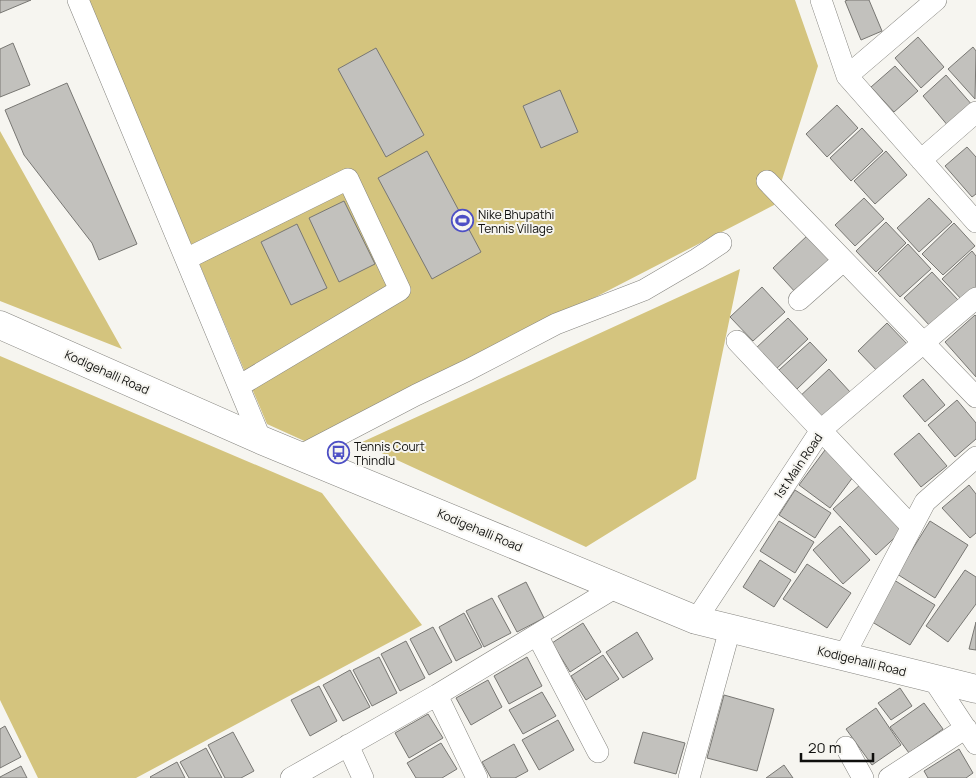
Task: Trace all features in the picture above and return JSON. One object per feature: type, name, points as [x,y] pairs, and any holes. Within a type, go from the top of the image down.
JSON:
[{"type":"main road","name":"Kodigehalli Road","points":[[0,325],[261,440],[696,620],[976,689]]},
{"type":"street","points":[[78,0],[261,440]]},
{"type":"street","points":[[821,0],[848,76],[976,222]]},
{"type":"street","points":[[848,76],[936,0]]},
{"type":"street","points":[[921,160],[976,112]]},
{"type":"street","points":[[186,259],[348,179],[400,290],[239,386]]},
{"type":"street","points":[[767,181],[976,397]]},
{"type":"street","points":[[299,456],[416,394],[468,370],[556,324],[644,290],[697,260],[721,243]]},
{"type":"street","points":[[799,300],[844,261]]},
{"type":"street","name":"1st Main Road","points":[[696,620],[821,430],[976,298]]},
{"type":"street","points":[[737,341],[912,527]]},
{"type":"street","points":[[844,656],[925,502],[976,457]]},
{"type":"street","points":[[291,778],[437,695],[616,587]]},
{"type":"street","points":[[690,778],[730,629]]},
{"type":"street","points":[[537,635],[598,752]]},
{"type":"street","points":[[888,778],[971,736],[933,679]]},
{"type":"street","points":[[437,695],[477,778]]},
{"type":"street","points":[[348,746],[363,778]]},
{"type":"street","points":[[846,747],[863,778]]},
{"type":"shaded area","name":"Nike Bhupathi Tennis Village","points":[[88,0],[795,0],[818,66],[774,205],[311,444],[267,424]]},
{"type":"shaded area","points":[[0,131],[122,349],[0,301]]},
{"type":"shaded area","points":[[740,269],[696,479],[586,547],[360,443]]},
{"type":"shaded area","points":[[0,356],[322,493],[422,625],[136,778],[38,778],[0,700]]},
{"type":"building","points":[[0,0],[31,0],[0,13]]},
{"type":"building","points":[[869,0],[882,31],[861,40],[845,1]]},
{"type":"building","points":[[918,37],[944,67],[921,88],[895,58]]},
{"type":"building","points":[[13,43],[30,85],[0,97],[0,49]]},
{"type":"building","points":[[973,47],[976,51],[975,99],[948,69]]},
{"type":"building","points":[[376,48],[424,135],[386,157],[338,69]]},
{"type":"building","points":[[895,66],[918,91],[894,112],[871,87]]},
{"type":"building","points":[[946,75],[973,106],[949,127],[923,96]]},
{"type":"building","points":[[67,83],[137,244],[99,260],[92,243],[24,155],[5,110]]},
{"type":"building","points":[[560,90],[578,132],[541,148],[523,106]]},
{"type":"building","points":[[837,105],[858,128],[827,157],[806,134]]},
{"type":"building","points":[[862,128],[883,151],[851,181],[830,158]]},
{"type":"building","points":[[967,147],[976,157],[976,194],[972,197],[945,166]]},
{"type":"building","points":[[427,151],[481,252],[432,279],[378,178]]},
{"type":"building","points":[[886,151],[907,175],[875,204],[854,181]]},
{"type":"building","points":[[864,198],[884,219],[855,246],[835,225]]},
{"type":"building","points":[[929,198],[952,222],[919,252],[897,228]]},
{"type":"building","points":[[344,201],[375,264],[339,282],[309,218]]},
{"type":"building","points":[[886,222],[906,243],[876,272],[856,251]]},
{"type":"building","points":[[954,223],[975,246],[943,275],[922,254]]},
{"type":"building","points":[[297,224],[327,288],[291,305],[261,242]]},
{"type":"building","points":[[808,235],[832,261],[797,294],[773,268]]},
{"type":"building","points":[[908,244],[931,269],[900,297],[878,273]]},
{"type":"building","points":[[972,251],[976,256],[976,292],[965,303],[942,279]]},
{"type":"building","points":[[932,272],[958,300],[930,326],[904,298]]},
{"type":"building","points":[[762,287],[785,312],[753,341],[730,317]]},
{"type":"building","points":[[976,316],[976,377],[945,342]]},
{"type":"building","points":[[788,318],[808,339],[775,370],[755,349]]},
{"type":"building","points":[[887,323],[909,346],[880,374],[858,351]]},
{"type":"building","points":[[810,342],[827,360],[797,389],[779,370]]},
{"type":"building","points":[[829,369],[851,393],[819,423],[797,399]]},
{"type":"building","points":[[923,379],[945,405],[925,422],[903,396]]},
{"type":"building","points":[[957,400],[976,423],[976,439],[955,457],[928,425]]},
{"type":"building","points":[[919,433],[947,466],[921,487],[894,454]]},
{"type":"building","points":[[825,450],[856,473],[830,508],[799,485]]},
{"type":"building","points":[[861,484],[904,529],[876,555],[833,509]]},
{"type":"building","points":[[969,485],[976,494],[976,533],[970,538],[942,508]]},
{"type":"building","points":[[795,490],[831,513],[815,538],[779,515]]},
{"type":"building","points":[[779,521],[814,542],[795,573],[760,551]]},
{"type":"building","points":[[930,521],[968,545],[935,598],[897,574]]},
{"type":"building","points":[[840,526],[870,560],[843,584],[813,550]]},
{"type":"building","points":[[760,560],[791,580],[774,607],[743,587]]},
{"type":"building","points":[[807,564],[851,593],[827,628],[783,599]]},
{"type":"building","points":[[965,570],[976,577],[976,604],[948,642],[926,626]]},
{"type":"building","points":[[894,580],[935,605],[910,645],[869,620]]},
{"type":"building","points":[[526,582],[544,618],[517,632],[498,596]]},
{"type":"building","points":[[492,598],[511,633],[484,647],[466,611]]},
{"type":"building","points":[[464,613],[482,647],[456,661],[439,627]]},
{"type":"building","points":[[976,622],[976,650],[969,649]]},
{"type":"building","points":[[583,623],[601,652],[570,672],[552,643]]},
{"type":"building","points":[[433,627],[452,662],[429,675],[410,639]]},
{"type":"building","points":[[637,632],[653,659],[623,678],[606,652]]},
{"type":"building","points":[[406,641],[425,678],[400,691],[381,654]]},
{"type":"building","points":[[603,655],[619,679],[586,700],[571,676]]},
{"type":"building","points":[[379,657],[397,693],[372,706],[353,670]]},
{"type":"building","points":[[527,657],[542,686],[509,704],[494,676]]},
{"type":"building","points":[[350,670],[370,707],[343,721],[323,685]]},
{"type":"building","points":[[488,680],[502,707],[471,725],[456,698]]},
{"type":"building","points":[[319,686],[337,721],[310,736],[291,700]]},
{"type":"building","points":[[900,688],[912,706],[891,720],[878,703]]},
{"type":"building","points":[[542,692],[556,716],[523,734],[509,710]]},
{"type":"building","points":[[724,695],[774,709],[757,771],[707,758]]},
{"type":"building","points":[[924,703],[943,729],[909,753],[890,727]]},
{"type":"building","points":[[876,708],[901,745],[872,765],[846,729]]},
{"type":"building","points":[[428,714],[443,738],[409,758],[395,733]]},
{"type":"building","points":[[558,720],[574,750],[539,770],[522,740]]},
{"type":"building","points":[[5,726],[21,757],[0,768],[0,729]]},
{"type":"building","points":[[233,732],[254,771],[241,778],[225,778],[208,745]]},
{"type":"building","points":[[643,732],[685,743],[676,774],[634,763]]},
{"type":"building","points":[[441,743],[457,769],[442,778],[416,778],[407,763]]},
{"type":"building","points":[[514,744],[528,771],[515,778],[491,778],[482,762]]},
{"type":"building","points":[[206,748],[222,778],[189,778],[180,762]]},
{"type":"building","points":[[959,749],[973,773],[966,778],[928,778],[924,771]]},
{"type":"building","points":[[177,762],[185,778],[150,777]]},
{"type":"building","points":[[784,765],[793,778],[766,778]]},
{"type":"building","points":[[21,766],[27,778],[0,778],[0,777]]},
{"type":"place","name":"Nike Bhupathi Tennis Village","points":[[462,221]]},
{"type":"place","name":"Tennis Court Thindlu","points":[[338,453]]}]
